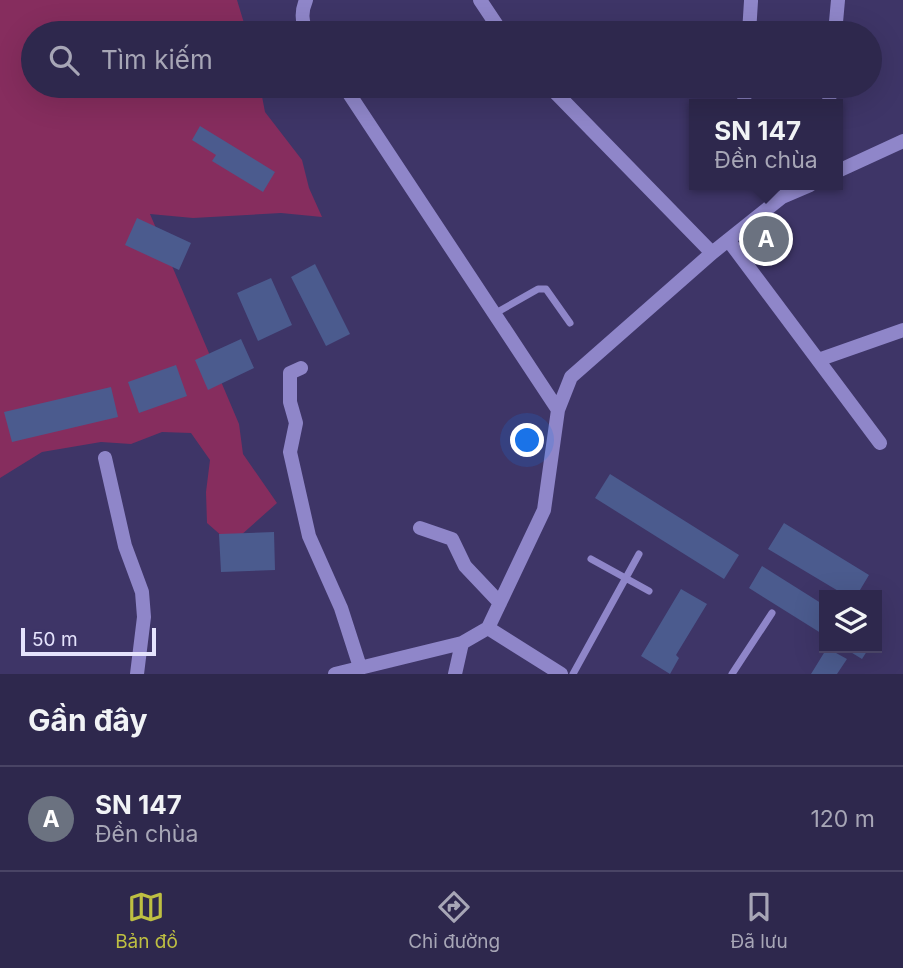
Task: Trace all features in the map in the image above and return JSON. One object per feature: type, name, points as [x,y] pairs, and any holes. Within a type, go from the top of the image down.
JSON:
[{"type":"street","points":[[303,21],[302,9],[306,0]]},
{"type":"street","points":[[480,0],[494,21]]},
{"type":"street","points":[[836,21],[838,0]]},
{"type":"street","points":[[750,21],[751,1]]},
{"type":"street","points":[[352,98],[558,410]]},
{"type":"street","points":[[561,98],[712,254]]},
{"type":"street","points":[[843,169],[903,141]]},
{"type":"street","points":[[335,674],[462,643],[488,628],[544,510],[558,410],[571,377],[712,254],[782,198],[799,190]]},
{"type":"street","points":[[729,241],[880,443]]},
{"type":"street","points":[[818,360],[903,330]]},
{"type":"street","points":[[301,369],[290,373],[288,381],[296,423],[290,452],[309,537],[341,608],[360,667]]},
{"type":"street","points":[[105,458],[125,546],[142,592],[144,617],[137,674]]},
{"type":"street","points":[[420,528],[452,539],[465,566],[500,603]]},
{"type":"street","points":[[488,628],[561,674]]},
{"type":"street","points":[[455,674],[462,643]]},
{"type":"lane","points":[[493,314],[537,289],[546,289],[570,323]]},
{"type":"lane","points":[[573,674],[639,554]]},
{"type":"lane","points":[[592,559],[649,591]]},
{"type":"lane","points":[[733,674],[772,613]]},
{"type":"shaded area","points":[[0,0],[237,0],[243,21],[21,21],[21,98],[262,98],[265,112],[302,160],[309,188],[322,217],[281,213],[193,218],[150,214],[239,424],[243,454],[277,503],[231,544],[207,523],[206,492],[210,460],[191,433],[162,432],[131,444],[101,442],[42,452],[0,478]]},
{"type":"building","points":[[200,126],[275,172],[263,192],[212,161],[216,155],[192,140]]},
{"type":"building","points":[[137,218],[191,243],[179,270],[125,245]]},
{"type":"building","points":[[315,264],[350,334],[326,346],[291,277]]},
{"type":"building","points":[[271,278],[292,325],[258,341],[237,293]]},
{"type":"building","points":[[241,339],[254,368],[208,390],[195,360]]},
{"type":"building","points":[[176,365],[187,396],[139,413],[128,382]]},
{"type":"building","points":[[111,387],[118,417],[12,442],[4,412]]},
{"type":"building","points":[[610,474],[739,555],[724,579],[595,498]]},
{"type":"building","points":[[784,523],[869,575],[860,590],[837,590],[768,549]]},
{"type":"building","points":[[274,532],[275,570],[221,572],[219,534]]},
{"type":"building","points":[[762,566],[819,602],[819,632],[749,588]]},
{"type":"building","points":[[681,589],[707,604],[676,655],[679,658],[670,674],[641,656]]},
{"type":"building","points":[[824,653],[836,653],[847,659],[837,674],[811,674]]},
{"type":"building","points":[[852,653],[866,653],[862,659]]},
{"type":"place","name":"SN 147","points":[[766,239]]}]
